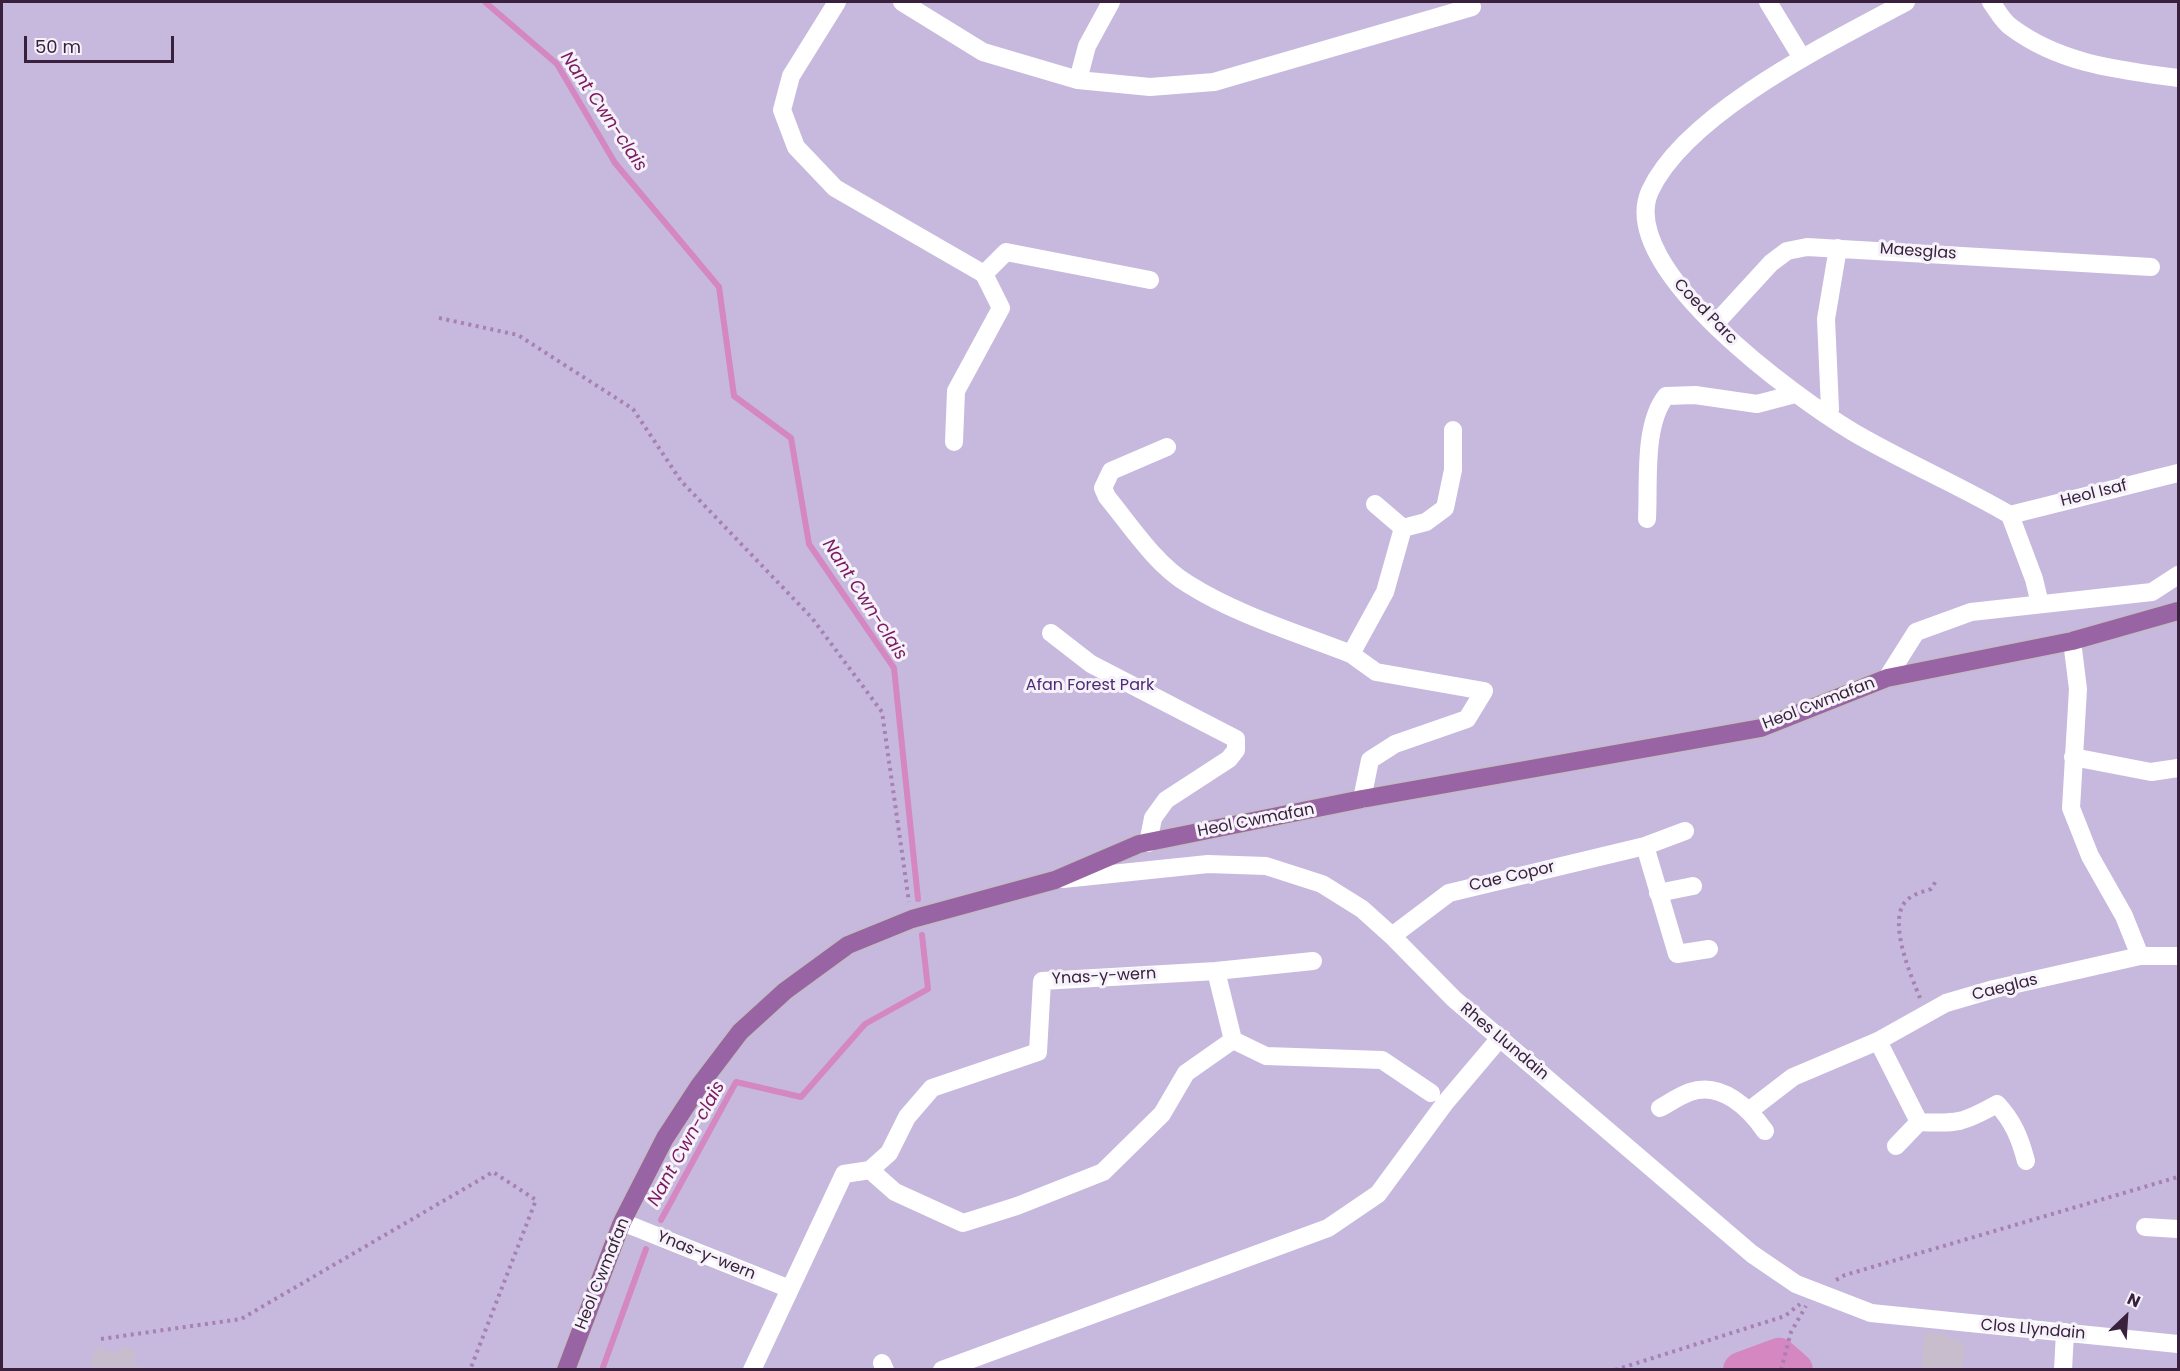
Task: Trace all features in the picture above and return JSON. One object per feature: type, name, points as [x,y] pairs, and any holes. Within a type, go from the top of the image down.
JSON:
[{"type":"main road","name":"Heol Cwmafan","points":[[566,1370],[622,1222],[665,1138],[699,1086],[740,1032],[784,991],[848,945],[912,919],[1055,880],[1148,843],[1362,799],[1761,728],[1887,678],[2072,641],[2178,611]]},
{"type":"street","points":[[837,2],[791,76],[782,110],[796,147],[836,188],[984,274],[1001,308],[956,391],[954,442]]},
{"type":"street","points":[[902,2],[983,52],[1078,80],[1150,87],[1214,82],[1472,7]]},
{"type":"street","points":[[1078,80],[1087,46],[1111,2]]},
{"type":"street","points":[[1768,2],[1803,58]]},
{"type":"street","name":"Coed Parc","points":[[1906,2],[1803,58],[1694,133],[1664,167],[1649,194],[1647,217],[1654,247],[1670,276],[1754,362],[1795,394],[1854,432],[2010,515]]},
{"type":"street","points":[[1991,2],[2009,26],[2060,55],[2103,68],[2178,78]]},
{"type":"street","name":"Maesglas","points":[[1715,324],[1771,263],[1787,251],[1807,247],[2151,267]]},
{"type":"street","points":[[1828,415],[1830,409],[1826,319],[1838,248]]},
{"type":"street","points":[[984,274],[1006,252],[1150,280]]},
{"type":"street","points":[[1647,519],[1652,427],[1657,407],[1666,396],[1695,395],[1757,404],[1795,394]]},
{"type":"street","points":[[1403,528],[1426,522],[1445,508],[1453,470],[1453,430]]},
{"type":"street","points":[[1167,447],[1111,471],[1103,488],[1107,497],[1156,556],[1186,583],[1221,602],[1351,654],[1376,672],[1484,691],[1467,719],[1395,744],[1370,760],[1362,799]]},
{"type":"street","name":"Heol Isaf","points":[[2010,515],[2178,473]]},
{"type":"street","points":[[1376,504],[1403,528]]},
{"type":"street","points":[[2010,515],[2034,579],[2040,604]]},
{"type":"street","points":[[1351,654],[1385,592],[1403,528]]},
{"type":"street","points":[[1887,678],[1916,632],[1971,612],[2152,592],[2178,575]]},
{"type":"street","points":[[1051,633],[1091,664],[1236,739],[1236,750],[1228,759],[1166,800],[1153,818],[1148,843]]},
{"type":"street","points":[[2072,641],[2078,689],[2071,808],[2090,856],[2124,916],[2140,956]]},
{"type":"street","points":[[2073,757],[2151,772],[2178,768]]},
{"type":"street","name":"Cae Copor","points":[[1392,936],[1449,892],[1645,846],[1685,831]]},
{"type":"street","points":[[1645,846],[1677,954],[1709,949]]},
{"type":"street","name":"Rhes Llundain","points":[[1055,880],[1208,864],[1266,866],[1322,884],[1362,909],[1454,999],[1752,1254],[1775,1271],[1814,1292],[1871,1313],[1922,1320]]},
{"type":"street","points":[[1658,894],[1693,886]]},
{"type":"street","name":"Caeglas","points":[[1750,1110],[1793,1077],[1878,1041],[1946,1004],[1994,989],[2140,956],[2178,956]]},
{"type":"street","points":[[1233,1040],[1216,971],[1313,961]]},
{"type":"street","name":"Ynas-y-wern","points":[[870,1170],[889,1153],[907,1117],[932,1089],[1038,1052],[1042,981],[1216,971]]},
{"type":"street","points":[[942,1370],[1328,1228],[1378,1194],[1445,1103],[1500,1038]]},
{"type":"street","points":[[1233,1040],[1266,1056],[1382,1060],[1431,1093]]},
{"type":"street","points":[[752,1370],[844,1174],[870,1170],[895,1192],[963,1222],[1017,1206],[1103,1172],[1162,1114],[1186,1073],[1233,1040]]},
{"type":"street","points":[[1878,1041],[1919,1122]]},
{"type":"street","points":[[1660,1108],[1691,1091],[1717,1091],[1750,1110],[1766,1131]]},
{"type":"street","points":[[1896,1146],[1919,1122],[1955,1124],[1967,1121],[1996,1104],[2010,1118],[2020,1137],[2026,1161]]},
{"type":"street","name":"Ynas-y-wern","points":[[622,1222],[790,1289]]},
{"type":"street","points":[[2145,1227],[2178,1229]]},
{"type":"street","name":"Clos Llyndain","points":[[1922,1320],[2178,1344]]},
{"type":"street","points":[[2063,1370],[2065,1332]]},
{"type":"path","points":[[439,318],[518,335],[633,409],[681,481],[812,618],[882,712],[912,919]]},
{"type":"path","points":[[1926,1014],[1897,929],[1904,902],[1914,894],[1931,889],[1936,881]]},
{"type":"path","points":[[101,1339],[241,1319],[493,1172],[536,1200],[470,1370]]},
{"type":"path","points":[[1615,1370],[1785,1316],[1814,1292],[1845,1275],[2178,1177]]},
{"type":"path","points":[[1781,1370],[1791,1332],[1814,1292]]},
{"type":"green space","name":"Afan Forest Park","points":[[2,2],[2178,2],[2178,1369],[2,1369]]},
{"type":"building","points":[[1925,1332],[1947,1334],[1947,1338],[1957,1339],[1957,1343],[1965,1343],[1962,1370],[1921,1370]]},
{"type":"building","points":[[125,1346],[137,1354],[132,1362],[148,1370],[97,1370],[89,1362],[99,1347],[116,1354]]},
{"type":"waterway","name":"Nant Cwn-clais","points":[[485,2],[557,64],[615,163],[719,287],[734,396],[791,438],[809,544],[894,668],[918,899]]},
{"type":"waterway","name":"Nant Cwn-clais","points":[[661,1220],[736,1082],[801,1097],[865,1024],[928,989],[922,935]]},
{"type":"waterway","name":"Nant Cwn-clais","points":[[602,1370],[646,1249]]},
{"type":"waterway","points":[[1741,1370],[1779,1356],[1795,1370]]}]
